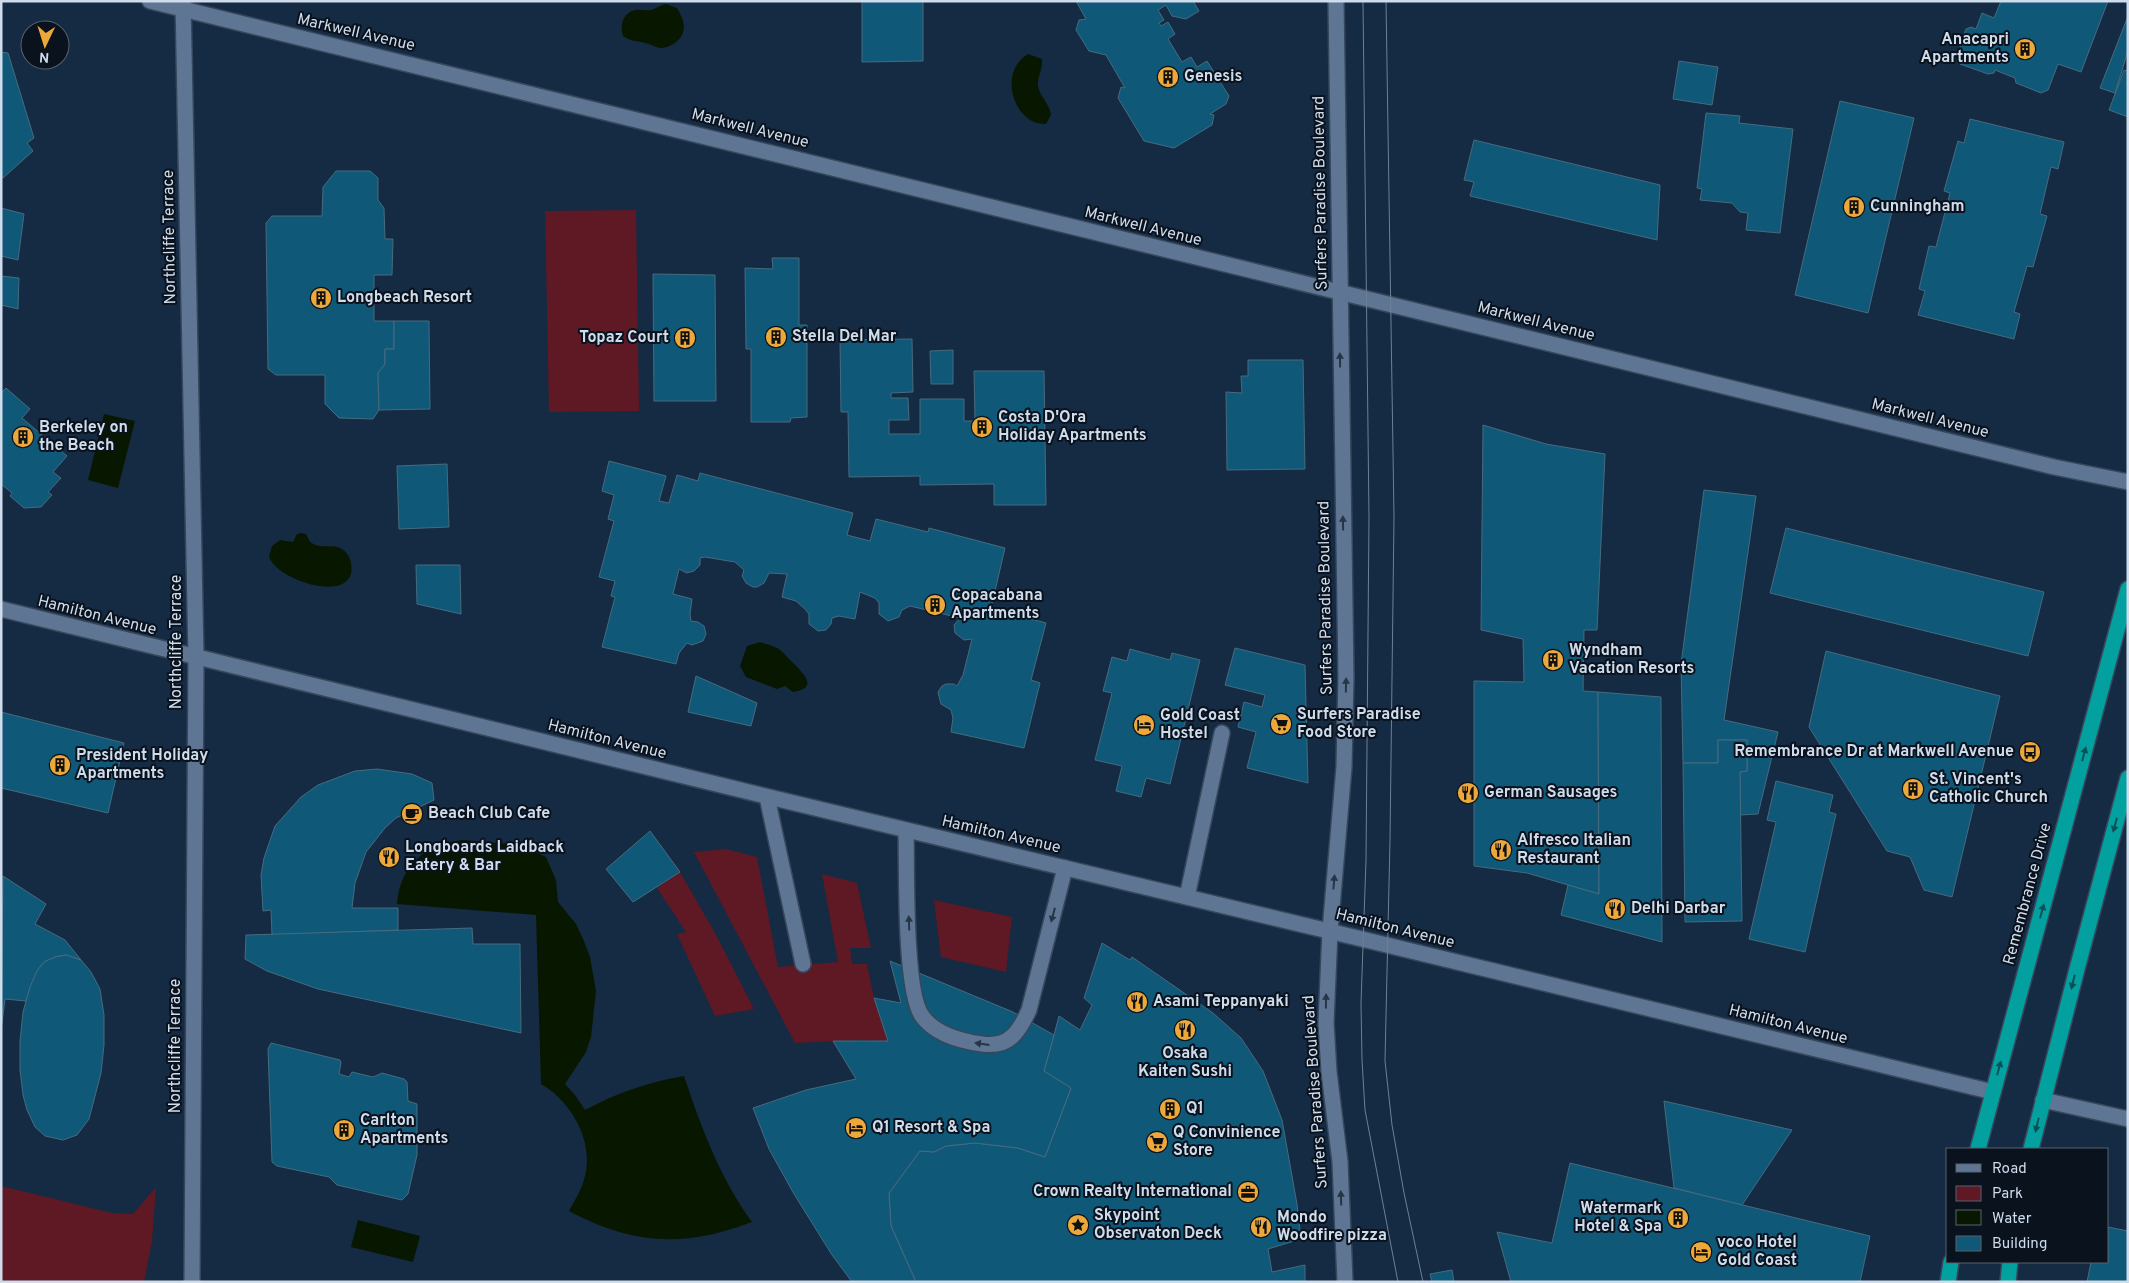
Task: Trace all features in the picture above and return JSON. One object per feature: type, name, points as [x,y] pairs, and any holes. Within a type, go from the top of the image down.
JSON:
[{"type":"highway","name":"Remembrance Drive","points":[[1978,1148],[2128,589]]},
{"type":"highway","points":[[2031,1148],[2128,778]]},
{"type":"highway","points":[[1948,1282],[1951,1263]]},
{"type":"highway","points":[[2008,1282],[2010,1263]]},
{"type":"street","name":"Markwell Avenue","points":[[150,1],[183,6],[1340,293],[2054,467],[2128,482]]},
{"type":"street","name":"Surfers Paradise Boulevard","points":[[1336,1],[1346,677],[1344,767],[1330,931],[1326,1024],[1329,1072],[1340,1162],[1344,1282]]},
{"type":"street","name":"Northcliffe Terrace","points":[[183,6],[196,658],[192,1282]]},
{"type":"street","name":"Hamilton Avenue","points":[[1,609],[906,831],[1330,931],[1993,1092]]},
{"type":"street","points":[[1187,897],[1222,733]]},
{"type":"street","points":[[767,797],[803,964]]},
{"type":"street","points":[[906,831],[910,947],[914,999],[921,1014],[931,1026],[946,1035],[970,1043],[991,1046],[1007,1042],[1021,1027],[1029,1010],[1065,868]]},
{"type":"street","points":[[2043,1100],[2128,1119]]},
{"type":"green space","points":[[636,210],[639,411],[549,412],[545,211]]},
{"type":"green space","points":[[726,849],[757,857],[778,967],[838,962],[822,874],[857,883],[871,948],[850,948],[852,964],[867,964],[874,998],[888,1041],[860,1040],[795,1043],[694,852]]},
{"type":"green space","points":[[680,872],[715,933],[754,1009],[715,1016],[677,934],[686,932],[657,888]]},
{"type":"green space","points":[[934,900],[1012,917],[1006,972],[941,957]]},
{"type":"green space","points":[[1,1186],[112,1213],[133,1214],[156,1187],[152,1241],[144,1282],[1,1282]]},
{"type":"water","points":[[666,4],[677,8],[683,22],[682,35],[675,43],[668,47],[660,48],[623,36],[622,24],[627,14],[635,10],[651,10]]},
{"type":"water","points":[[1028,54],[1042,59],[1038,86],[1051,115],[1046,124],[1035,122],[1025,116],[1013,96],[1013,73],[1019,62]]},
{"type":"water","points":[[104,414],[135,421],[118,488],[88,480]]},
{"type":"water","points":[[297,534],[306,534],[310,542],[314,544],[337,547],[347,554],[351,563],[350,576],[343,584],[331,587],[316,586],[287,575],[275,566],[269,557],[272,546],[280,540],[293,542]]},
{"type":"water","points":[[760,642],[779,649],[803,673],[806,678],[806,687],[793,692],[785,686],[777,689],[746,677],[740,666],[747,646]]},
{"type":"water","points":[[463,840],[520,845],[546,857],[556,880],[558,902],[576,924],[584,941],[590,957],[596,991],[591,1037],[586,1052],[565,1084],[585,1110],[633,1089],[658,1081],[684,1076],[712,1152],[730,1188],[752,1222],[703,1236],[659,1239],[615,1231],[569,1211],[584,1181],[587,1163],[586,1149],[578,1123],[570,1111],[552,1091],[541,1084],[536,915],[397,904],[403,878],[417,859],[437,846]]},
{"type":"water","points":[[358,1220],[420,1236],[413,1262],[351,1247]]},
{"type":"building","points":[[862,1],[923,1],[923,61],[862,62]]},
{"type":"building","name":"Genesis","points":[[1076,1],[1193,1],[1199,11],[1186,19],[1172,16],[1166,5],[1158,10],[1164,20],[1159,23],[1161,26],[1168,22],[1175,34],[1168,39],[1182,62],[1191,57],[1197,67],[1207,61],[1229,96],[1226,104],[1210,114],[1214,115],[1212,125],[1174,148],[1144,141],[1118,98],[1121,87],[1125,88],[1106,55],[1089,51],[1076,30],[1079,20],[1086,19]]},
{"type":"building","name":"Anacapri Apartments","points":[[2001,1],[2108,1],[2081,72],[2058,64],[2048,90],[2041,93],[2016,83],[2015,78],[1995,70],[1994,73],[1988,74],[1960,64],[1959,59],[1962,52],[1960,46],[1966,29],[1971,27],[1976,29],[1982,13],[1994,18]]},
{"type":"building","points":[[2128,16],[2128,51],[2115,93],[2100,88]]},
{"type":"building","points":[[1,52],[8,53],[34,138],[27,143],[33,151],[3,178],[1,176]]},
{"type":"building","points":[[1679,61],[1718,67],[1712,105],[1673,99]]},
{"type":"building","points":[[2124,70],[2128,71],[2128,117],[2109,110]]},
{"type":"building","name":"Cunningham","points":[[1840,101],[1914,118],[1868,313],[1795,295]]},
{"type":"building","points":[[1706,113],[1740,116],[1739,123],[1793,129],[1780,233],[1746,230],[1748,213],[1740,212],[1732,203],[1700,200],[1702,189],[1697,188]]},
{"type":"building","points":[[1970,119],[2064,142],[2058,169],[2051,167],[2040,214],[2047,216],[2033,267],[2027,266],[2014,312],[2020,314],[2014,339],[1918,315],[1925,291],[1919,289],[1929,246],[1936,247],[1950,193],[1944,191],[1958,141],[1964,143]]},
{"type":"building","points":[[1474,140],[1660,185],[1657,240],[1470,196],[1474,182],[1464,180]]},
{"type":"building","name":"Longbeach Resort","points":[[336,171],[370,171],[378,178],[378,200],[384,208],[385,239],[393,239],[392,275],[374,275],[374,321],[394,321],[394,349],[385,349],[385,364],[378,373],[379,410],[373,419],[339,418],[325,404],[325,375],[276,375],[268,369],[266,223],[272,216],[322,216],[323,187]]},
{"type":"building","points":[[1,208],[24,214],[18,260],[1,256]]},
{"type":"building","name":"Stella Del Mar","points":[[772,258],[799,258],[799,325],[807,325],[807,417],[791,418],[790,422],[751,422],[751,349],[746,349],[745,268],[773,269]]},
{"type":"building","name":"Topaz Court","points":[[653,274],[715,275],[716,401],[654,401]]},
{"type":"building","points":[[1,276],[19,278],[18,309],[1,305]]},
{"type":"building","points":[[394,321],[429,321],[430,409],[379,410],[378,373],[385,364],[385,349],[394,349]]},
{"type":"building","name":"Costa D'Ora Holiday Apartments","points":[[912,339],[913,392],[891,393],[891,398],[908,398],[909,420],[889,420],[889,434],[920,434],[920,399],[964,399],[964,421],[975,421],[974,371],[1044,371],[1046,505],[994,505],[994,484],[920,485],[920,476],[849,477],[848,412],[841,412],[840,340]]},
{"type":"building","points":[[953,350],[953,384],[931,384],[930,351]]},
{"type":"building","points":[[1248,360],[1303,360],[1305,469],[1227,470],[1226,392],[1242,393],[1241,376],[1248,376]]},
{"type":"building","name":"Berkeley on the Beach","points":[[6,388],[30,409],[22,418],[67,456],[53,472],[61,478],[48,492],[52,495],[41,507],[24,508],[10,496],[12,493],[1,484],[1,393]]},
{"type":"building","name":"Wyndham Vacation Resorts","points":[[1483,425],[1546,444],[1605,454],[1597,630],[1584,630],[1583,691],[1598,692],[1599,894],[1527,873],[1474,866],[1474,681],[1524,682],[1523,639],[1481,630]]},
{"type":"building","name":"Copacabana Apartments","points":[[609,461],[666,476],[659,501],[669,503],[677,475],[698,481],[700,473],[853,513],[847,535],[870,541],[876,519],[928,532],[929,528],[1005,548],[991,608],[1046,623],[1031,680],[1040,683],[1024,748],[951,732],[953,718],[951,710],[941,704],[938,692],[946,684],[957,686],[963,675],[972,639],[964,640],[955,633],[954,625],[960,618],[910,606],[902,610],[899,617],[888,621],[879,614],[879,603],[875,598],[860,592],[855,619],[839,616],[832,618],[831,624],[826,630],[818,631],[809,624],[809,614],[805,609],[796,601],[782,597],[787,574],[769,573],[764,583],[753,587],[746,583],[742,576],[744,570],[735,562],[705,557],[700,558],[700,565],[694,571],[687,573],[679,569],[673,594],[692,599],[691,621],[698,622],[704,626],[706,634],[703,641],[692,645],[687,643],[679,653],[676,664],[602,647],[615,597],[611,596],[615,581],[599,577],[614,521],[608,519],[614,495],[602,491]]},
{"type":"building","points":[[447,464],[449,527],[399,529],[397,466]]},
{"type":"building","points":[[1704,490],[1756,496],[1724,720],[1778,732],[1758,814],[1740,815],[1740,772],[1747,771],[1747,740],[1718,740],[1718,763],[1683,763],[1681,664]]},
{"type":"building","points":[[1786,528],[2044,592],[2028,656],[1770,593]]},
{"type":"building","points":[[416,565],[460,565],[461,614],[417,604]]},
{"type":"building","points":[[1235,648],[1305,665],[1308,783],[1247,768],[1256,732],[1238,727],[1244,702],[1262,707],[1265,695],[1225,685]]},
{"type":"building","points":[[1130,649],[1170,660],[1172,653],[1200,660],[1170,784],[1146,778],[1141,797],[1116,791],[1122,766],[1095,760],[1112,693],[1103,691],[1112,657],[1127,661]]},
{"type":"building","name":"St. Vincent's Catholic Church","points":[[1826,651],[2000,696],[1952,897],[1924,890],[1910,857],[1887,851],[1809,727]]},
{"type":"building","points":[[696,676],[757,703],[751,726],[688,712]]},
{"type":"building","points":[[1598,692],[1661,697],[1662,942],[1561,915],[1568,885],[1599,894]]},
{"type":"building","name":"President Holiday Apartments","points":[[1,712],[124,743],[108,813],[1,788]]},
{"type":"building","points":[[1718,740],[1747,740],[1747,771],[1740,772],[1742,921],[1685,922],[1683,763],[1718,763]]},
{"type":"building","points":[[377,769],[412,774],[432,783],[434,800],[396,818],[385,828],[366,852],[355,883],[352,908],[398,908],[398,930],[272,935],[271,910],[263,911],[261,875],[264,858],[275,826],[301,797],[318,785],[355,771]]},
{"type":"building","points":[[1776,781],[1833,795],[1829,812],[1836,814],[1805,952],[1749,939],[1776,822],[1767,820]]},
{"type":"building","points":[[650,831],[680,872],[633,902],[606,869]]},
{"type":"building","points":[[3,876],[46,904],[35,924],[65,940],[81,960],[66,955],[44,962],[37,971],[26,1001],[5,999],[1,1031]]},
{"type":"building","points":[[472,928],[473,944],[520,944],[521,1033],[318,989],[267,971],[245,959],[246,935]]},
{"type":"building","name":"Q1","points":[[1102,943],[1130,960],[1132,957],[1213,1013],[1241,1038],[1263,1071],[1282,1120],[1297,1204],[1301,1239],[1268,1249],[1272,1272],[1305,1265],[1305,1282],[916,1282],[891,1226],[889,1193],[920,1151],[934,1152],[946,1146],[975,1143],[1018,1148],[1045,1157],[1071,1088],[1044,1071],[1059,1016],[1080,1030],[1092,1005],[1084,998]]},
{"type":"building","points":[[66,955],[81,960],[91,972],[100,989],[104,1015],[104,1045],[101,1073],[89,1119],[77,1135],[63,1140],[45,1136],[35,1127],[27,1110],[20,1070],[20,1041],[23,1012],[37,971],[44,962]]},
{"type":"building","points":[[890,961],[1013,1012],[1054,1035],[1044,1071],[1071,1088],[1045,1157],[1018,1148],[975,1143],[946,1146],[934,1152],[920,1151],[889,1193],[891,1226],[916,1282],[852,1282],[832,1255],[794,1194],[769,1149],[753,1108],[806,1090],[856,1079],[833,1041],[888,1041],[874,998],[901,1003]]},
{"type":"building","name":"Carlton Apartments","points":[[271,1043],[340,1060],[339,1074],[349,1077],[352,1072],[373,1077],[382,1073],[404,1079],[407,1082],[408,1101],[417,1104],[417,1155],[408,1194],[402,1200],[337,1185],[329,1177],[277,1166],[272,1162],[268,1049]]},
{"type":"building","points":[[1664,1101],[1792,1130],[1742,1205],[1674,1188]]},
{"type":"building","name":"Watermark Hotel & Spa","points":[[1570,1163],[1870,1236],[1860,1282],[1511,1282],[1497,1232],[1552,1243]]},
{"type":"building","points":[[2109,1227],[2128,1231],[2128,1282],[2087,1282],[2091,1263],[2109,1263]]},
{"type":"building","points":[[1452,1270],[1454,1282],[1432,1282],[1430,1274]]},
{"type":"tram line","points":[[1363,1],[1369,517],[1366,860],[1361,1003],[1362,1060],[1365,1110],[1398,1282]]},
{"type":"tram line","points":[[1386,1],[1394,517],[1385,1061],[1392,1125],[1423,1282]]},
{"type":"place","name":"Anacapri Apartments","points":[[2025,49]]},
{"type":"place","name":"Genesis","points":[[1168,77]]},
{"type":"place","name":"Cunningham","points":[[1854,207]]},
{"type":"place","name":"Longbeach Resort","points":[[321,298]]},
{"type":"place","name":"Stella Del Mar","points":[[776,337]]},
{"type":"place","name":"Topaz Court","points":[[685,338]]},
{"type":"place","name":"Costa D'Ora Holiday Apartments","points":[[982,427]]},
{"type":"place","name":"Berkeley on the Beach","points":[[23,437]]},
{"type":"place","name":"Copacabana Apartments","points":[[935,605]]},
{"type":"place","name":"Wyndham Vacation Resorts","points":[[1553,660]]},
{"type":"place","name":"Surfers Paradise Food Store","points":[[1281,724]]},
{"type":"place","name":"Gold Coast Hostel","points":[[1144,725]]},
{"type":"place","name":"Remembrance Dr at Markwell Avenue","points":[[2030,752]]},
{"type":"place","name":"President Holiday Apartments","points":[[60,765]]},
{"type":"place","name":"St. Vincent's Catholic Church","points":[[1913,789]]},
{"type":"place","name":"German Sausages","points":[[1468,793]]},
{"type":"place","name":"Beach Club Cafe","points":[[412,814]]},
{"type":"place","name":"Alfresco Italian Restaurant","points":[[1501,850]]},
{"type":"place","name":"Longboards Laidback Eatery & Bar","points":[[389,857]]},
{"type":"place","name":"Delhi Darbar","points":[[1615,909]]},
{"type":"place","name":"Asami Teppanyaki","points":[[1137,1002]]},
{"type":"place","name":"Osaka Kaiten Sushi","points":[[1185,1030]]},
{"type":"place","name":"Q1","points":[[1170,1109]]},
{"type":"place","name":"Q1 Resort & Spa","points":[[856,1128]]},
{"type":"place","name":"Carlton Apartments","points":[[344,1130]]},
{"type":"place","name":"Q Convinience Store","points":[[1157,1142]]},
{"type":"place","name":"Crown Realty International","points":[[1248,1192]]},
{"type":"place","name":"Watermark Hotel & Spa","points":[[1678,1218]]},
{"type":"place","name":"Skypoint Observaton Deck","points":[[1078,1225]]},
{"type":"place","name":"Mondo Woodfire pizza","points":[[1261,1227]]},
{"type":"place","name":"voco Hotel Gold Coast","points":[[1701,1252]]}]
